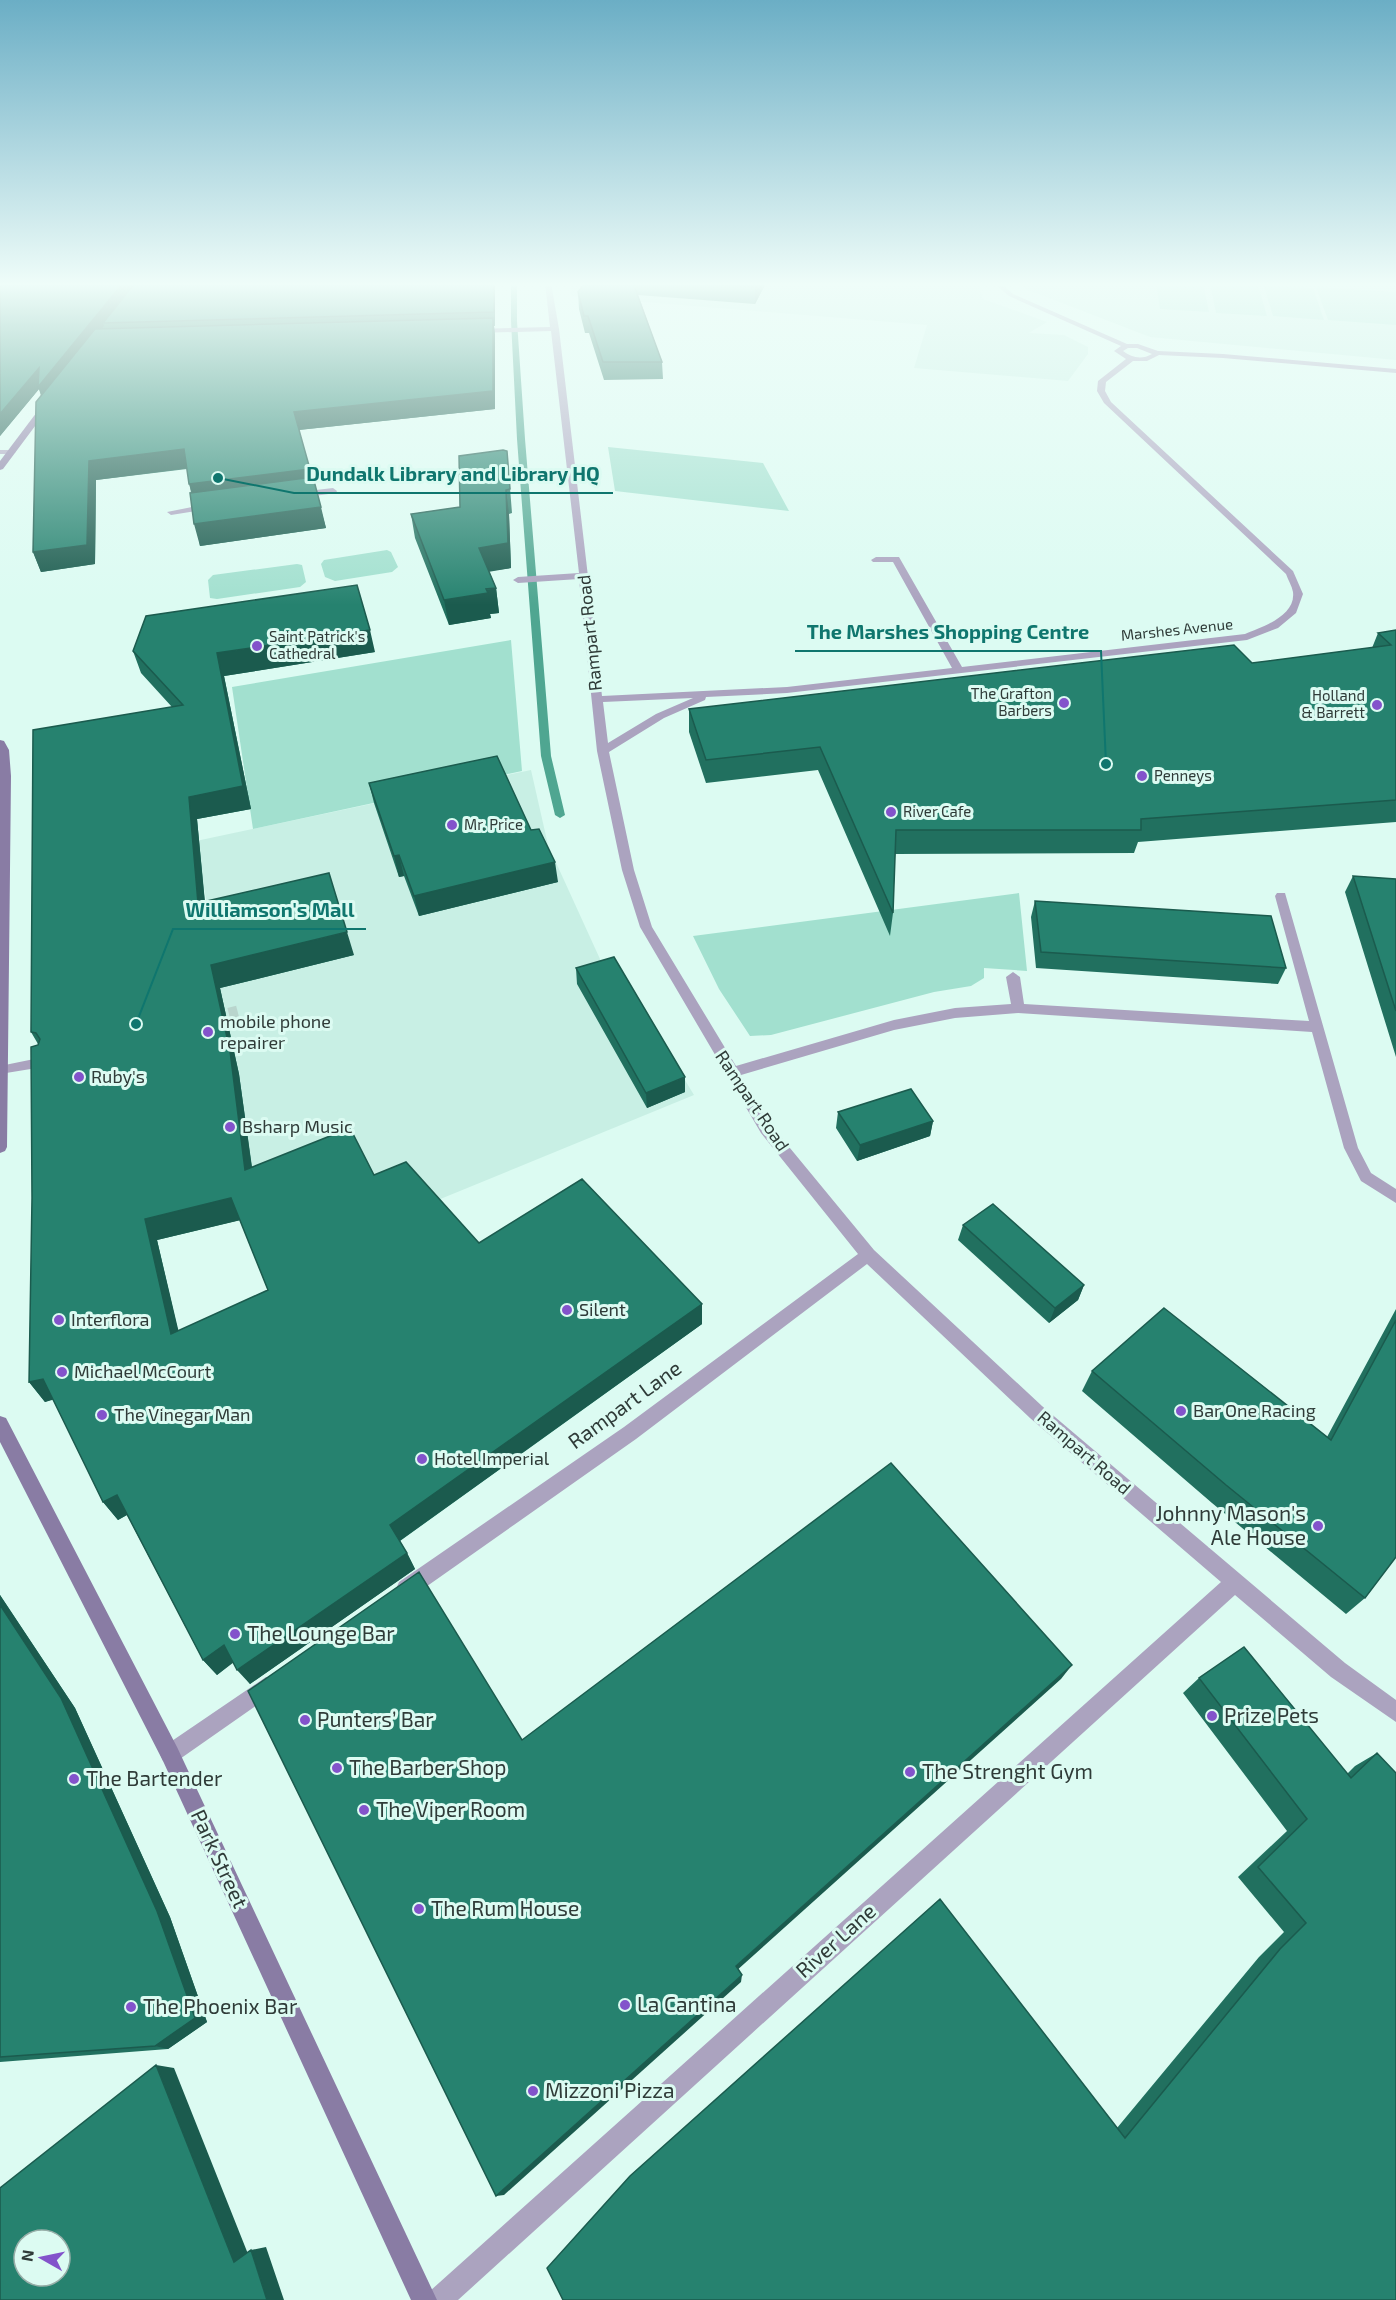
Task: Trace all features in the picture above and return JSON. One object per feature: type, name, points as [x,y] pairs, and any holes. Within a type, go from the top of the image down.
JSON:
[{"type":"main road","points":[[0,467],[54,396]]},
{"type":"main road","points":[[0,743],[3,750],[5,776],[3,1070],[0,1147]]},
{"type":"main road","name":"Park Street","points":[[0,1424],[170,1754],[424,2300]]},
{"type":"street","name":"Rampart Road","points":[[562,390],[596,699],[603,751],[624,854],[646,927],[766,1129],[868,1255],[1036,1412],[1338,1670],[1396,1712]]},
{"type":"street","name":"Marshes Avenue","points":[[596,699],[788,690],[1247,637],[1274,626],[1293,611],[1298,594],[1290,573],[1108,404],[1101,390]]},
{"type":"street","points":[[0,452],[12,452]]},
{"type":"street","points":[[287,497],[333,491]]},
{"type":"street","points":[[171,512],[217,506]]},
{"type":"street","points":[[876,560],[896,559],[958,669]]},
{"type":"street","points":[[518,580],[584,576]]},
{"type":"street","name":"Marshes Avenue","points":[[603,751],[660,716],[709,695]]},
{"type":"street","points":[[1281,896],[1351,1148],[1366,1177],[1396,1197]]},
{"type":"street","points":[[1013,977],[1018,1008]]},
{"type":"street","points":[[731,1073],[894,1025],[955,1013],[1018,1008],[1318,1028]]},
{"type":"street","points":[[3,1070],[44,1062]]},
{"type":"street","name":"Rampart Lane","points":[[395,1596],[630,1432],[868,1255]]},
{"type":"street","name":"River Lane","points":[[439,2300],[1234,1583]]},
{"type":"street","points":[[170,1754],[278,1678]]},
{"type":"shaded area","points":[[608,447],[763,463],[789,511],[615,491]]},
{"type":"shaded area","points":[[387,550],[391,552],[398,567],[392,572],[335,581],[325,577],[321,564],[324,560]]},
{"type":"shaded area","points":[[302,565],[306,582],[300,587],[217,599],[210,598],[208,580],[213,575]]},
{"type":"shaded area","points":[[511,640],[522,771],[253,829],[232,687]]},
{"type":"shaded area","points":[[531,770],[548,845],[605,970],[616,966],[694,1095],[262,1272],[227,1190],[210,922],[196,841]]},
{"type":"shaded area","points":[[1019,893],[1027,971],[984,968],[984,978],[971,986],[934,992],[771,1035],[750,1036],[719,989],[693,936]]},
{"type":"building","points":[[0,390],[20,390],[0,414]]},
{"type":"building","points":[[45,390],[493,390],[294,412],[310,469],[189,484],[184,449],[89,461],[87,545],[33,552],[36,402]]},
{"type":"building","points":[[507,451],[510,489],[506,490],[508,543],[479,548],[496,588],[486,589],[488,593],[444,600],[411,514],[460,507],[459,456]]},
{"type":"building","points":[[313,477],[321,507],[194,524],[190,493]]},
{"type":"building","points":[[357,585],[370,630],[217,653],[243,786],[189,797],[198,903],[329,873],[347,932],[211,965],[230,1051],[245,1170],[350,1128],[374,1175],[406,1162],[479,1243],[582,1179],[702,1304],[390,1525],[407,1553],[237,1670],[224,1645],[203,1660],[117,1495],[103,1502],[43,1379],[29,1382],[32,1198],[31,1047],[38,1045],[40,1039],[36,1033],[31,1032],[33,730],[183,705],[133,651],[146,616]],"holes":[[[231,1198],[268,1290],[171,1334],[145,1219]]]},
{"type":"building","points":[[1396,630],[1396,800],[1141,819],[1141,830],[896,830],[893,913],[820,747],[706,760],[689,709],[1234,645],[1252,663],[1391,645],[1378,633]]},
{"type":"building","name":"Mr. Price","points":[[497,756],[531,830],[539,829],[555,862],[414,896],[399,855],[394,856],[369,783]]},
{"type":"building","points":[[1353,876],[1396,879],[1396,1011]]},
{"type":"building","points":[[1035,901],[1271,916],[1286,968],[1041,952]]},
{"type":"building","points":[[614,957],[685,1077],[646,1093],[576,968]]},
{"type":"building","points":[[911,1089],[933,1121],[860,1145],[838,1112]]},
{"type":"building","points":[[993,1204],[1084,1285],[1055,1308],[963,1225]]},
{"type":"building","points":[[1164,1308],[1331,1440],[1396,1320],[1396,1557],[1365,1598],[1226,1485],[1092,1371]]},
{"type":"building","points":[[891,1463],[1072,1665],[736,1966],[742,1975],[496,2196],[248,1691],[419,1572],[522,1740]]},
{"type":"building","points":[[0,1605],[61,1698],[157,1911],[195,2018],[155,2046],[0,2057]]},
{"type":"building","points":[[1244,1647],[1351,1778],[1377,1753],[1396,1773],[1396,2300],[563,2300],[547,2268],[630,2176],[940,1899],[1125,2138],[1280,1949],[1306,1923],[1258,1867],[1307,1819],[1199,1678]]},
{"type":"building","points":[[156,2065],[234,2262],[251,2250],[267,2300],[0,2300],[0,2188]]},
{"type":"waterway","points":[[518,390],[546,756],[560,815]]},
{"type":"tunnel","points":[[207,1021],[238,1013]]},
{"type":"place","name":"Dundalk Library and Library HQ","points":[[218,478]]},
{"type":"place","name":"Saint Patrick's Cathedral","points":[[257,646]]},
{"type":"place","name":"The Grafton Barbers","points":[[1064,703]]},
{"type":"place","name":"Holland & Barrett","points":[[1377,705]]},
{"type":"place","name":"The Marshes Shopping Centre","points":[[1106,764]]},
{"type":"place","name":"Penneys","points":[[1142,776]]},
{"type":"place","name":"River Cafe","points":[[891,812]]},
{"type":"place","name":"Mr. Price","points":[[452,825]]},
{"type":"place","name":"Williamson's Mall","points":[[136,1024]]},
{"type":"place","name":"mobile phone repairer","points":[[208,1032]]},
{"type":"place","name":"Ruby's","points":[[79,1077]]},
{"type":"place","name":"Bsharp Music","points":[[230,1127]]},
{"type":"place","name":"Silent","points":[[567,1310]]},
{"type":"place","name":"Interflora","points":[[59,1320]]},
{"type":"place","name":"Michael McCourt","points":[[62,1372]]},
{"type":"place","name":"Bar One Racing","points":[[1181,1411]]},
{"type":"place","name":"The Vinegar Man","points":[[102,1415]]},
{"type":"place","name":"Hotel Imperial","points":[[422,1459]]},
{"type":"place","name":"Johnny Mason's Ale House","points":[[1318,1526]]},
{"type":"place","name":"The Lounge Bar","points":[[235,1634]]},
{"type":"place","name":"Prize Pets","points":[[1212,1716]]},
{"type":"place","name":"Punters’ Bar","points":[[305,1720]]},
{"type":"place","name":"The Barber Shop","points":[[337,1768]]},
{"type":"place","name":"The Strenght Gym","points":[[910,1772]]},
{"type":"place","name":"The Bartender","points":[[74,1779]]},
{"type":"place","name":"The Viper Room","points":[[364,1810]]},
{"type":"place","name":"The Rum House","points":[[419,1909]]},
{"type":"place","name":"La Cantina","points":[[625,2005]]},
{"type":"place","name":"The Phoenix Bar","points":[[131,2007]]},
{"type":"place","name":"Mizzoni Pizza","points":[[533,2091]]}]
